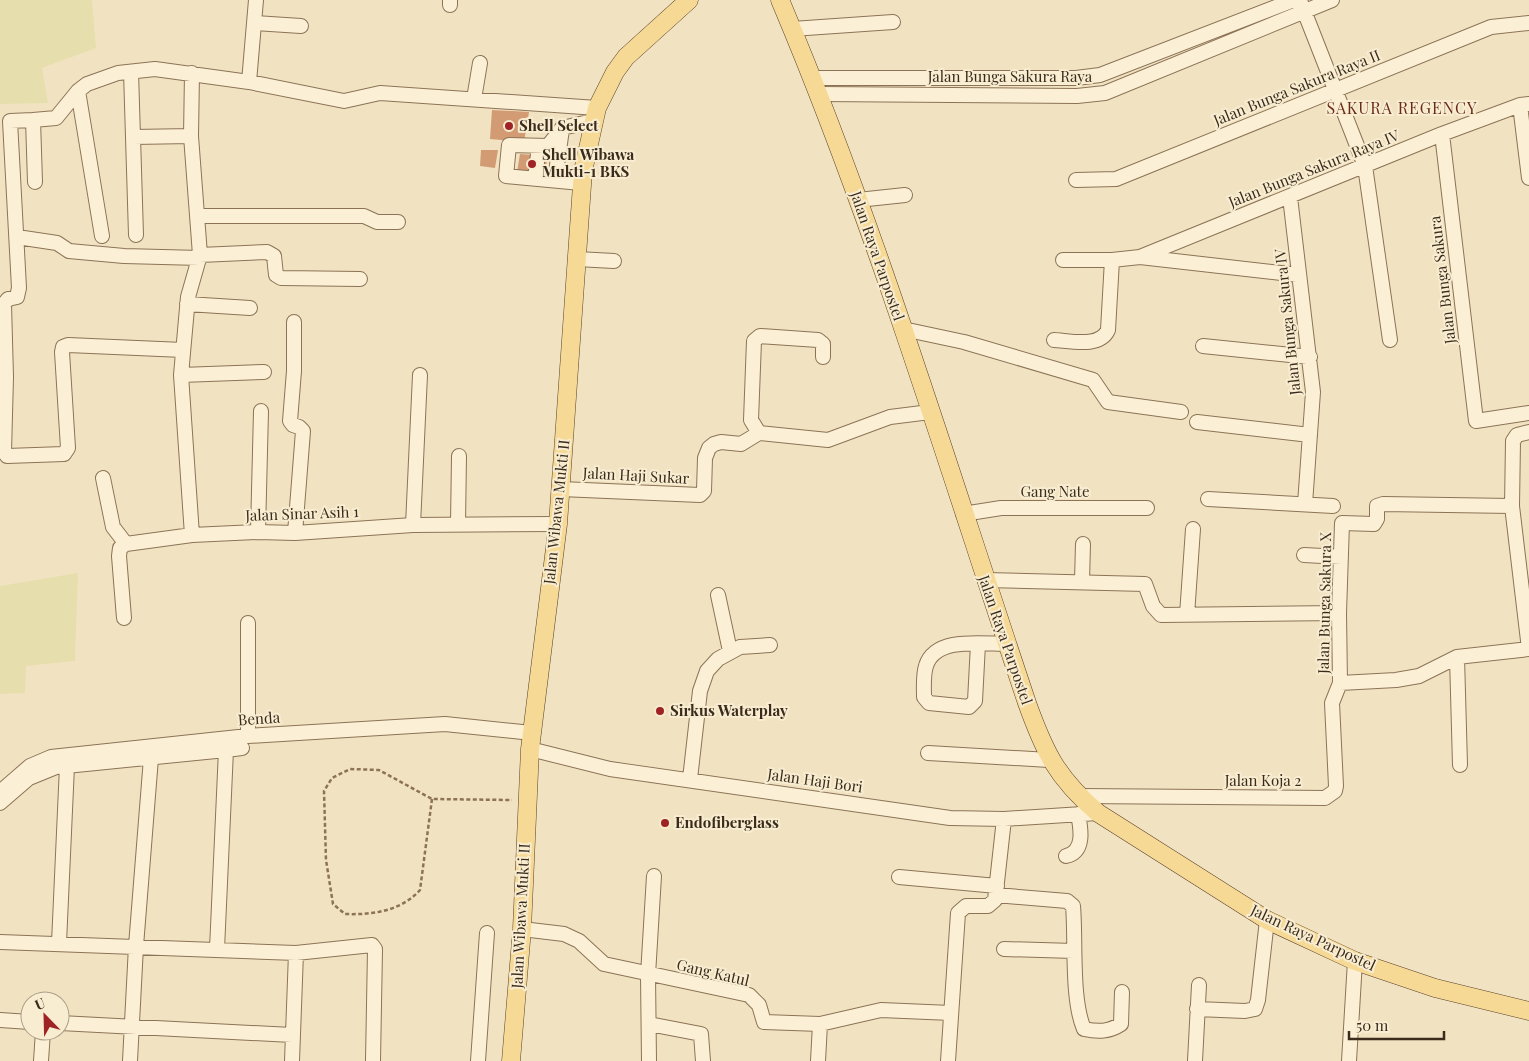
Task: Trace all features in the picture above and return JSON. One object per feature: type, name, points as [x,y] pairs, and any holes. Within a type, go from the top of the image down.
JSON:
[{"type":"main road","name":"Jalan Wibawa Mukti II","points":[[511,1061],[522,929],[526,800],[531,741],[558,524],[581,183],[595,114],[605,89],[626,57],[689,0]]},
{"type":"main road","name":"Jalan Raya Parpostel","points":[[780,0],[816,86],[858,200],[903,329],[985,580],[1042,745],[1049,760],[1078,796],[1098,813],[1267,920],[1355,961],[1435,988],[1529,1011]]},
{"type":"street","points":[[249,82],[256,0]]},
{"type":"street","name":"Jalan Bunga Sakura Raya","points":[[816,86],[944,79],[1076,78],[1100,75],[1294,0]]},
{"type":"street","name":"Jalan Bunga Sakura Raya","points":[[816,86],[945,94],[1077,96],[1105,93],[1302,6],[1332,0]]},
{"type":"street","points":[[1302,6],[1364,166],[1390,340]]},
{"type":"street","points":[[792,28],[892,22]]},
{"type":"street","name":"Jalan Bunga Sakura Raya II","points":[[1076,180],[1116,179],[1491,27],[1529,22]]},
{"type":"street","points":[[255,23],[301,26]]},
{"type":"street","points":[[474,98],[480,63]]},
{"type":"street","points":[[182,350],[68,345],[63,347],[68,448],[64,454],[7,456],[4,452],[6,377],[4,304],[8,300],[17,297],[20,288],[17,237],[5,121],[56,118],[78,91],[100,78],[155,69],[249,82],[344,101],[380,93],[474,98],[595,114]]},
{"type":"street","points":[[131,72],[136,235]]},
{"type":"street","points":[[192,73],[191,136],[200,256],[187,304],[181,375],[192,535]]},
{"type":"street","points":[[1076,78],[1077,96]]},
{"type":"street","points":[[944,79],[945,94]]},
{"type":"street","points":[[78,91],[102,236]]},
{"type":"street","points":[[1524,105],[1529,178]]},
{"type":"street","name":"Jalan Bunga Sakura Raya IV","points":[[1140,257],[1442,134],[1524,105]]},
{"type":"street","points":[[581,183],[506,176],[509,145],[548,146],[562,128],[595,114]]},
{"type":"street","points":[[33,120],[35,182]]},
{"type":"street","points":[[555,180],[562,128]]},
{"type":"street","name":"Jalan Bunga Sakura","points":[[1442,134],[1476,421],[1529,413]]},
{"type":"street","points":[[133,137],[191,136]]},
{"type":"street","points":[[535,179],[538,146]]},
{"type":"street","points":[[858,200],[905,195]]},
{"type":"street","name":"Jalan Bunga Sakura IV","points":[[1290,197],[1313,392],[1304,504]]},
{"type":"street","points":[[198,216],[364,216],[377,222],[398,222]]},
{"type":"street","points":[[17,237],[56,242],[69,251],[124,256],[200,256],[267,252],[274,256],[276,275],[281,278],[360,279]]},
{"type":"street","points":[[1063,260],[1112,260],[1140,257],[1300,275]]},
{"type":"street","points":[[577,259],[614,262]]},
{"type":"street","points":[[1054,340],[1098,341],[1104,337],[1108,330],[1112,260]]},
{"type":"street","points":[[187,304],[250,308]]},
{"type":"street","points":[[294,322],[294,371],[290,421],[292,425],[299,427],[303,431],[295,533]]},
{"type":"street","points":[[903,329],[964,342],[1093,380],[1104,398],[1112,403],[1180,412]]},
{"type":"street","points":[[823,357],[823,344],[818,340],[760,336],[754,341],[751,420],[759,433],[828,440],[890,417],[930,412]]},
{"type":"street","points":[[1203,346],[1310,357]]},
{"type":"street","points":[[181,375],[264,372]]},
{"type":"street","points":[[412,525],[420,375]]},
{"type":"street","points":[[258,532],[260,411]]},
{"type":"street","points":[[1197,422],[1310,435]]},
{"type":"street","points":[[1340,683],[1396,680],[1419,676],[1457,657],[1529,649],[1512,506],[1513,441],[1517,435],[1529,432]]},
{"type":"street","name":"Jalan Haji Sukar","points":[[561,488],[700,495],[704,491],[705,458],[709,448],[721,442],[741,444],[759,433]]},
{"type":"street","points":[[458,524],[459,456]]},
{"type":"street","points":[[103,478],[113,527],[126,544],[120,548],[119,556],[124,618]]},
{"type":"street","points":[[1208,499],[1333,506]]},
{"type":"street","name":"Jalan Bunga Sakura X","points":[[1340,683],[1339,613],[1342,523],[1374,524],[1377,519],[1377,506],[1383,504],[1512,506]]},
{"type":"street","name":"Gang Nate","points":[[963,514],[1001,508],[1147,508]]},
{"type":"street","name":"Jalan Sinar Asih 1","points":[[126,544],[192,535],[258,532],[295,533],[412,525],[558,524]]},
{"type":"street","points":[[1187,615],[1194,529]]},
{"type":"street","points":[[1082,581],[1083,544]]},
{"type":"street","points":[[1304,555],[1341,556]]},
{"type":"street","points":[[985,580],[1146,584],[1154,606],[1161,615],[1339,613]]},
{"type":"street","points":[[718,595],[730,651]]},
{"type":"street","points":[[0,802],[35,774],[56,767],[226,750],[245,742],[248,623]]},
{"type":"street","points":[[978,644],[975,701],[969,707],[929,703],[924,697],[926,667],[930,658],[941,647],[978,644],[1007,644]]},
{"type":"street","points":[[690,779],[702,679],[711,664],[730,651],[754,645],[770,645]]},
{"type":"street","points":[[1457,657],[1460,765]]},
{"type":"street","name":"Jalan Koja 2","points":[[1078,796],[1325,798],[1335,791],[1336,786],[1332,703],[1340,683]]},
{"type":"street","name":"Benda","points":[[0,792],[30,766],[50,757],[445,724],[531,741]]},
{"type":"street","name":"Jalan Haji Bori","points":[[531,741],[610,769],[690,779],[950,818],[1004,819],[1098,813]]},
{"type":"street","points":[[217,949],[226,750]]},
{"type":"street","points":[[928,753],[1049,760]]},
{"type":"street","points":[[130,1061],[136,946],[151,758]]},
{"type":"street","points":[[59,943],[67,766]]},
{"type":"street","points":[[1066,856],[1072,855],[1077,850],[1080,839],[1078,814]]},
{"type":"street","points":[[948,1061],[958,913],[966,906],[992,905],[996,890],[1004,819]]},
{"type":"street","points":[[649,1061],[648,975],[654,876]]},
{"type":"street","points":[[899,877],[996,890],[1070,903],[1073,912],[1074,951],[1080,1020],[1084,1029],[1096,1032],[1113,1029],[1121,1024],[1122,992]]},
{"type":"street","points":[[1197,1010],[1246,1011],[1255,1009],[1258,1000],[1267,920]]},
{"type":"street","name":"Gang Katul","points":[[522,929],[564,934],[579,941],[604,964],[749,996],[759,1005],[764,1022],[820,1024],[881,1010],[951,1013]]},
{"type":"street","points":[[478,1061],[487,933]]},
{"type":"street","points":[[0,942],[217,949],[296,954],[372,945],[376,948],[373,1061]]},
{"type":"street","points":[[1004,949],[1074,951]]},
{"type":"street","points":[[292,1061],[296,954]]},
{"type":"street","points":[[1349,1061],[1355,961]]},
{"type":"street","points":[[1195,1061],[1199,985]]},
{"type":"street","points":[[0,1020],[20,1021]]},
{"type":"street","points":[[70,1024],[292,1035]]},
{"type":"street","points":[[648,1024],[701,1034],[702,1061]]},
{"type":"street","points":[[818,1061],[820,1024]]},
{"type":"street","points":[[42,1061],[43,1041]]},
{"type":"path","points":[[432,799],[420,890],[410,900],[390,910],[367,915],[346,914],[334,904],[327,867],[324,791],[332,778],[350,769],[380,770],[432,799],[526,800]]},
{"type":"shaded area","points":[[0,0],[92,0],[96,48],[42,68],[48,103],[0,104]]},
{"type":"shaded area","points":[[78,573],[75,661],[26,666],[25,693],[0,694],[0,586]]},
{"type":"building","name":"Shell Select","points":[[492,110],[529,112],[524,142],[490,139]]},
{"type":"building","points":[[481,150],[498,150],[495,168],[480,166]]},
{"type":"building","name":"Shell Wibawa Mukti-1 BKS","points":[[520,154],[547,156],[546,175],[517,172]]},
{"type":"place","name":"Shell Select","points":[[509,126]]},
{"type":"place","name":"Shell Wibawa Mukti-1 BKS","points":[[532,164]]},
{"type":"place","name":"Sirkus Waterplay","points":[[660,711]]},
{"type":"place","name":"Endofiberglass","points":[[665,823]]},
{"type":"district","name":"SAKURA REGENCY","points":[[1402,108]]}]
